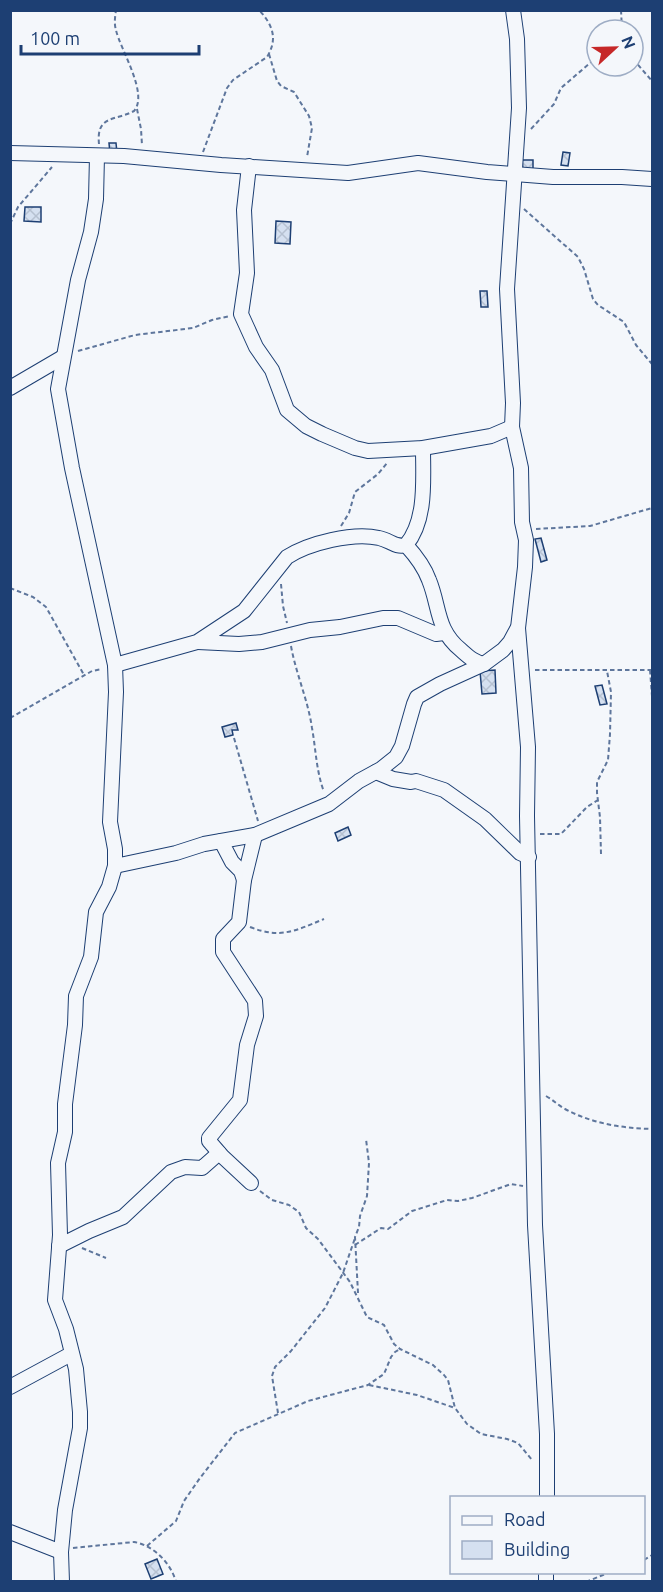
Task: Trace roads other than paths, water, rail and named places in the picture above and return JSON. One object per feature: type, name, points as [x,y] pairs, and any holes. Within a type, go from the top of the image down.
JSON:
[{"type":"street","points":[[513,10],[517,39],[519,108],[507,290],[513,403],[512,427],[521,468],[521,509],[526,540],[518,628],[528,747],[534,1190],[538,1299],[548,1434],[547,1496]]},
{"type":"street","points":[[10,153],[143,157],[348,173],[418,162],[487,172],[553,177],[652,179]]},
{"type":"street","points":[[62,1581],[61,1548],[80,1428],[79,1382],[66,1329],[55,1300],[60,1245],[58,1163],[65,1132],[65,1104],[75,1025],[76,996],[91,957],[96,912],[116,866],[110,822],[115,669],[58,401],[63,357],[78,280],[91,232],[96,199],[97,156]]},
{"type":"street","points":[[249,166],[244,210],[248,273],[241,314],[256,347],[272,370],[287,410],[291,414],[306,426],[322,434],[368,451],[423,448],[491,436],[512,427]]},
{"type":"street","points":[[10,388],[63,357]]},
{"type":"street","points":[[115,669],[197,642],[244,611],[284,561],[296,551],[331,541],[366,536],[380,538],[398,546],[406,545],[415,533],[421,506],[423,448]]},
{"type":"street","points":[[406,545],[423,565],[444,633],[452,644],[476,662],[484,664]]},
{"type":"street","points":[[197,642],[239,644],[262,642],[310,630],[340,627],[362,621],[398,618],[436,634],[444,633]]},
{"type":"street","points":[[116,866],[258,833],[329,804],[359,781],[376,772],[399,753],[417,697],[484,664],[503,651],[518,628]]},
{"type":"street","points":[[376,772],[393,779],[416,781],[444,790],[485,819],[520,853],[529,857]]},
{"type":"street","points":[[251,1183],[219,1153],[209,1138],[240,1100],[247,1045],[256,1016],[255,1001],[223,952],[223,939],[239,922],[244,880],[258,833]]},
{"type":"street","points":[[220,841],[232,862],[241,871],[244,880]]},
{"type":"street","points":[[60,1245],[89,1230],[123,1217],[171,1172],[185,1167],[202,1168],[219,1153]]},
{"type":"street","points":[[10,1388],[72,1354]]},
{"type":"street","points":[[10,1532],[61,1548]]}]
